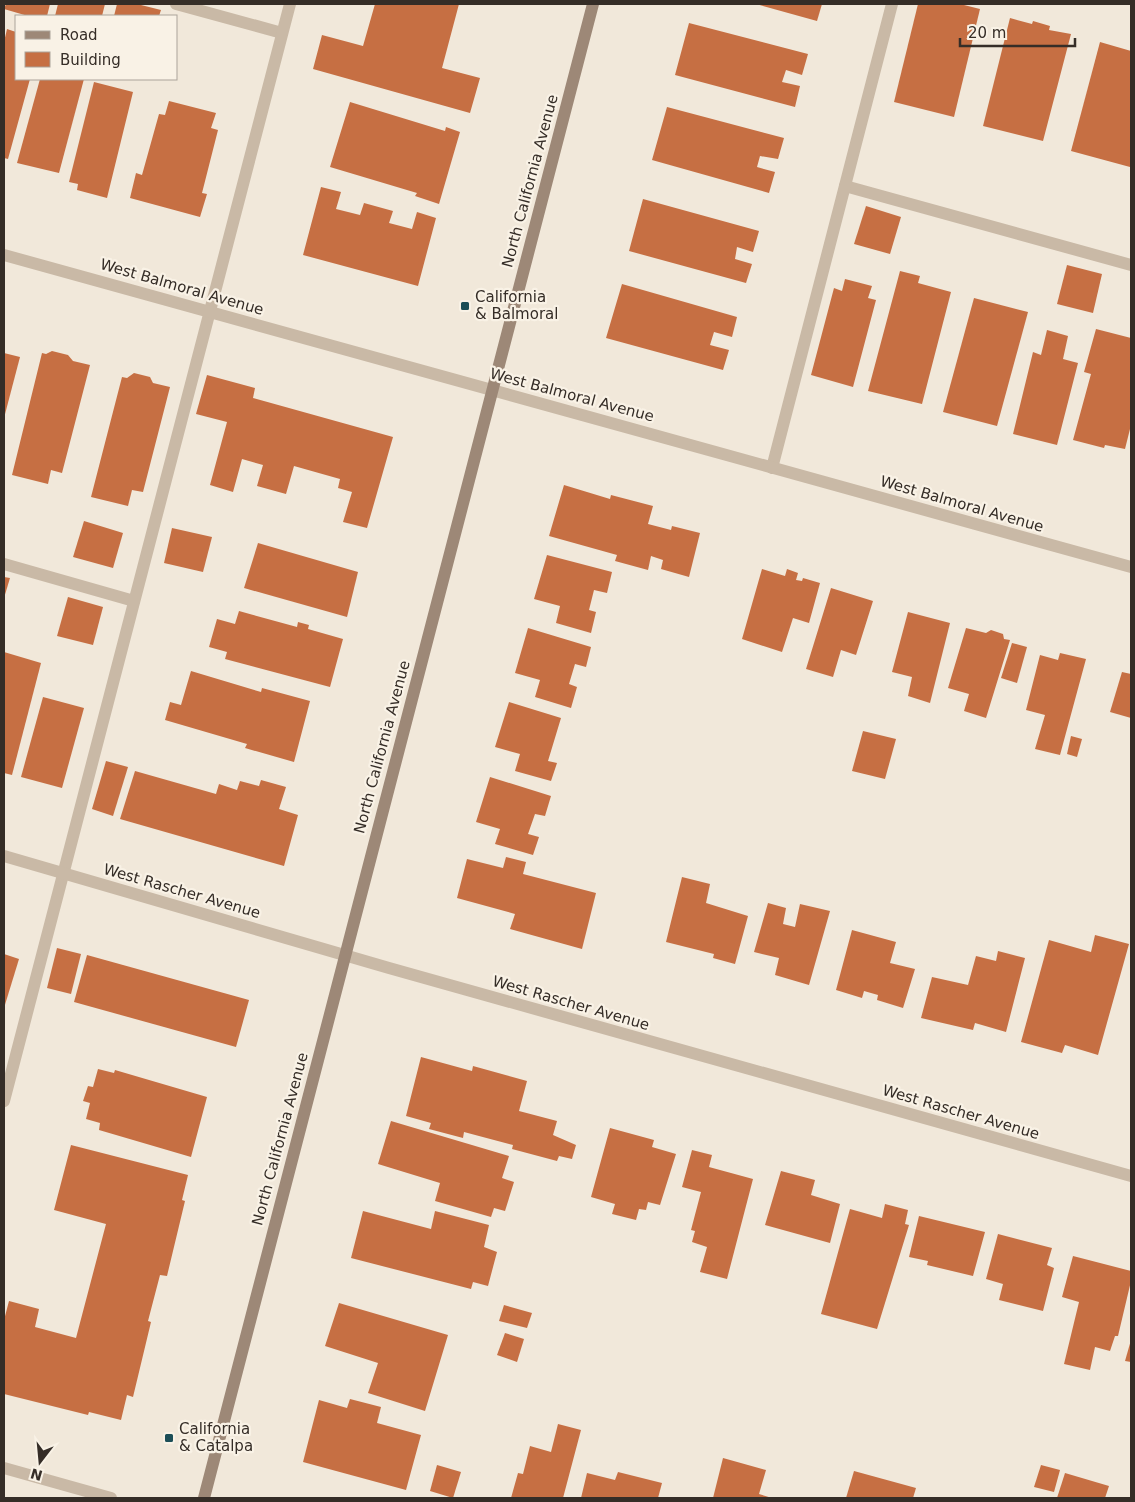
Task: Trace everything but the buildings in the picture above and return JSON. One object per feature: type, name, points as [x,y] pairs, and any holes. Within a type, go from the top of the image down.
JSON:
[{"type":"main road","name":"North California Avenue","points":[[204,1498],[593,4]]},
{"type":"street","points":[[176,4],[282,33]]},
{"type":"street","points":[[4,1101],[290,4]]},
{"type":"street","points":[[772,468],[892,4]]},
{"type":"street","points":[[845,186],[1131,265]]},
{"type":"street","name":"West Balmoral Avenue","points":[[4,255],[1131,567]]},
{"type":"street","points":[[4,564],[134,601]]},
{"type":"street","name":"West Rascher Avenue","points":[[4,856],[345,956],[1131,1176]]},
{"type":"street","points":[[4,1468],[111,1498]]},
{"type":"place","name":"California & Balmoral","points":[[465,306]]},
{"type":"place","name":"California & Catalpa","points":[[169,1438]]}]
